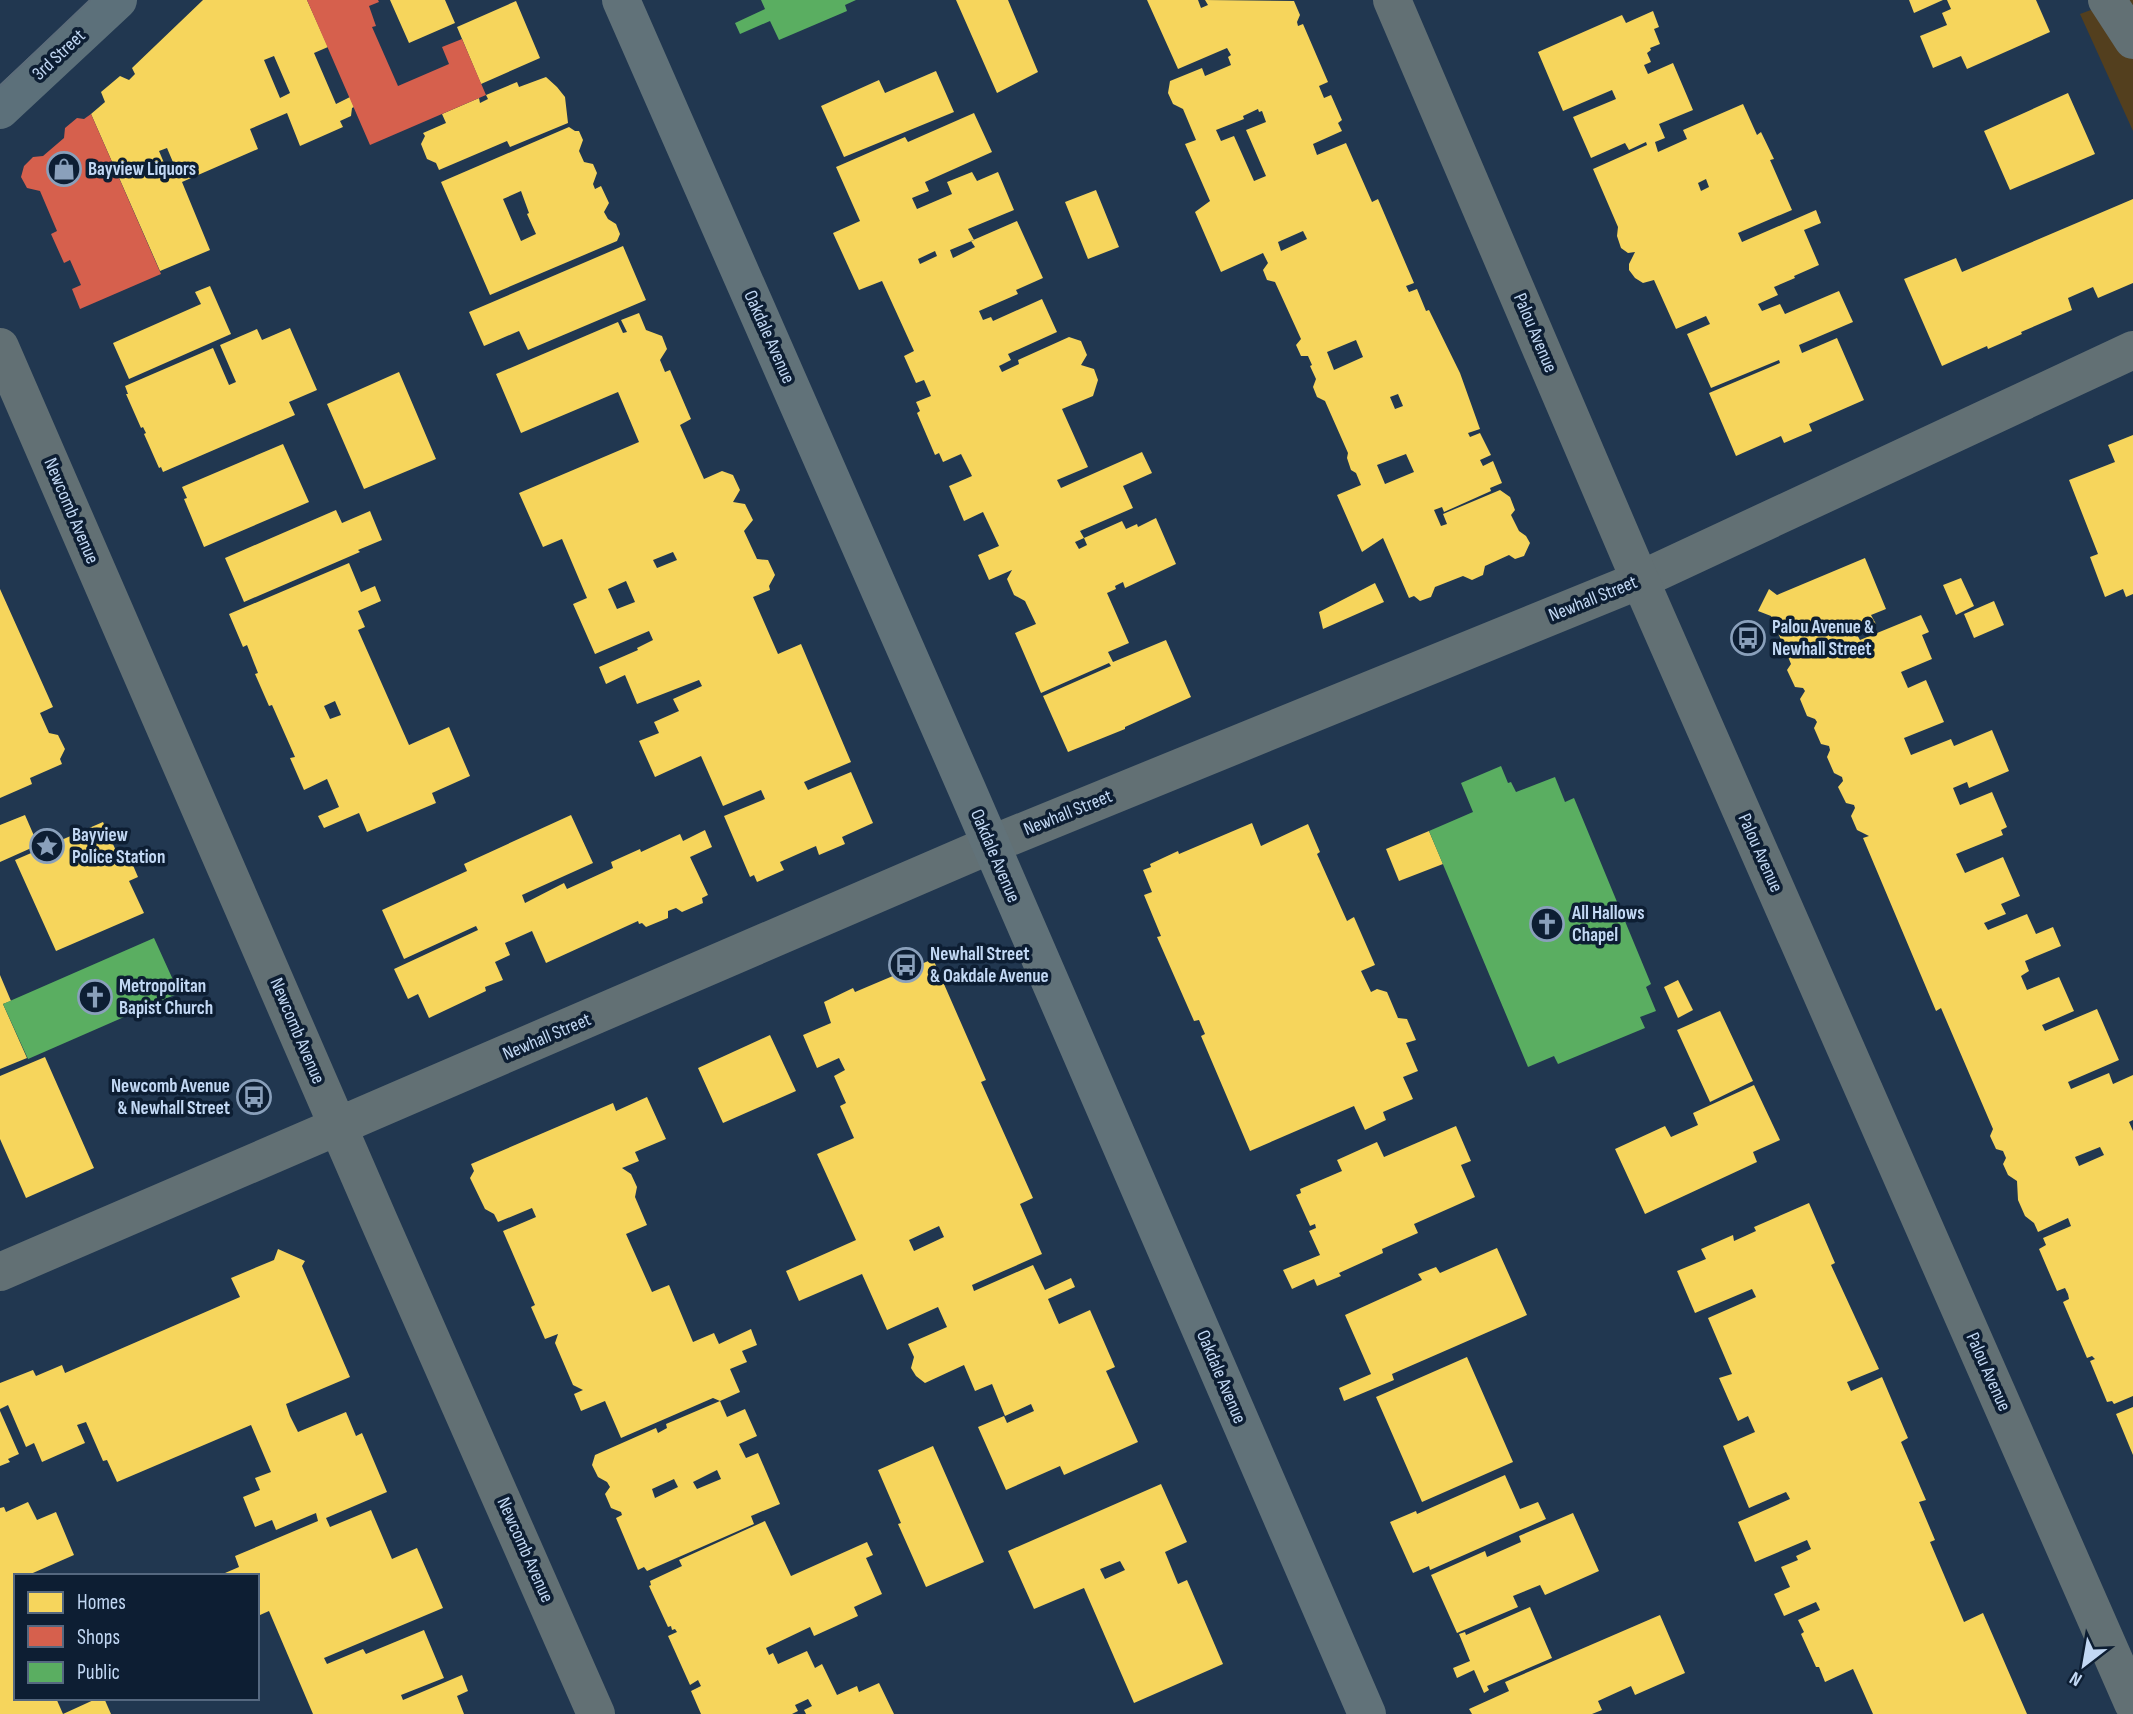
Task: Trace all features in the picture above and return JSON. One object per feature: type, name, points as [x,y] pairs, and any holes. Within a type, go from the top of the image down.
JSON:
[{"type":"main road","name":"3rd Street","points":[[0,110],[118,0]]},
{"type":"main road","name":"Oakdale Avenue","points":[[621,0],[1367,1714]]},
{"type":"street","name":"Palou Avenue","points":[[1392,0],[1640,580],[2133,1703]]},
{"type":"street","points":[[2107,0],[2133,40]]},
{"type":"street","name":"Newcomb Avenue","points":[[0,347],[596,1714]]},
{"type":"street","name":"Newhall Street","points":[[0,1272],[990,845],[1640,580],[2133,350]]},
{"type":"shaded area","points":[[2118,0],[2133,0],[2133,131],[2080,14]]},
{"type":"building: Homes","points":[[203,0],[307,0],[328,47],[314,53],[336,104],[350,97],[354,107],[351,116],[340,121],[343,127],[300,146],[287,113],[250,129],[258,149],[182,182],[210,250],[160,271],[91,114],[105,102],[101,92],[120,76],[129,80],[135,74],[132,68]],"holes":[[[274,56],[290,93],[280,98],[264,60]],[[167,148],[175,167],[167,170],[159,151]]]},
{"type":"building: Homes","points":[[390,0],[445,0],[455,23],[409,43]]},
{"type":"building: Homes","points":[[956,0],[1008,0],[1038,72],[997,93]]},
{"type":"building: Homes","points":[[1147,0],[1198,0],[1201,8],[1208,5],[1205,0],[1294,1],[1300,15],[1298,26],[1303,24],[1328,82],[1319,86],[1324,98],[1331,95],[1342,120],[1338,123],[1342,131],[1313,144],[1317,155],[1346,143],[1372,202],[1378,199],[1414,283],[1406,286],[1409,292],[1417,289],[1460,373],[1480,429],[1468,433],[1470,437],[1480,433],[1491,455],[1480,460],[1483,466],[1493,461],[1502,483],[1490,488],[1491,491],[1444,512],[1442,507],[1434,510],[1441,526],[1447,524],[1443,514],[1500,490],[1510,497],[1515,510],[1511,515],[1519,531],[1530,543],[1524,556],[1515,559],[1509,555],[1485,566],[1483,575],[1472,580],[1463,576],[1435,587],[1431,597],[1420,601],[1414,596],[1409,598],[1383,538],[1362,552],[1337,495],[1361,485],[1356,473],[1351,470],[1348,453],[1325,401],[1317,397],[1313,387],[1316,379],[1310,366],[1312,365],[1308,356],[1301,356],[1296,345],[1301,339],[1275,282],[1267,280],[1263,270],[1268,263],[1263,253],[1221,272],[1195,212],[1210,201],[1185,144],[1196,140],[1183,109],[1173,104],[1168,93],[1170,81],[1202,68],[1205,76],[1231,65],[1228,57],[1231,55],[1227,48],[1178,69]],"holes":[[[1258,109],[1259,112],[1262,111],[1266,122],[1246,130],[1266,176],[1254,181],[1234,136],[1221,141],[1216,130],[1244,119],[1243,116]],[[1303,231],[1307,239],[1281,251],[1278,242]],[[1356,340],[1363,357],[1334,370],[1327,352]],[[1398,394],[1403,406],[1395,409],[1390,397]],[[1406,454],[1414,472],[1385,484],[1377,465]]]},
{"type":"building: Homes","points":[[1909,0],[1943,0],[1914,13]]},
{"type":"building: Homes","points":[[1947,0],[2036,0],[2050,32],[1967,69],[1961,56],[1933,68],[1920,36],[1947,25],[1942,13],[1951,9]]},
{"type":"building: Homes","points":[[516,1],[540,58],[481,84],[457,27]]},
{"type":"building: Homes","points":[[1653,11],[1659,27],[1654,29],[1660,44],[1650,48],[1647,53],[1651,62],[1644,65],[1648,74],[1673,63],[1693,110],[1659,124],[1665,138],[1655,142],[1658,152],[1687,139],[1683,130],[1743,104],[1757,135],[1761,132],[1774,159],[1770,160],[1792,210],[1738,233],[1742,242],[1816,210],[1821,223],[1804,230],[1819,265],[1774,287],[1778,295],[1758,304],[1762,311],[1780,304],[1785,314],[1839,291],[1853,322],[1799,345],[1802,353],[1837,338],[1864,400],[1809,424],[1812,431],[1784,443],[1781,436],[1736,456],[1709,393],[1780,363],[1779,360],[1711,388],[1687,334],[1710,324],[1706,316],[1676,329],[1654,280],[1643,283],[1635,278],[1629,270],[1629,264],[1635,252],[1628,253],[1621,248],[1617,236],[1618,227],[1593,169],[1647,145],[1646,142],[1629,150],[1625,143],[1591,158],[1573,117],[1616,99],[1612,90],[1563,111],[1538,52],[1622,15],[1626,23]],"holes":[[[1706,179],[1709,187],[1701,191],[1698,183]]]},
{"type":"building: Homes","points":[[936,71],[954,112],[844,157],[821,106],[879,80],[885,93]]},
{"type":"building: Homes","points":[[546,77],[565,97],[568,123],[510,147],[507,141],[439,170],[436,163],[427,159],[421,144],[425,136],[423,133],[446,123],[442,114],[479,98],[480,103],[488,99],[486,95],[517,82],[519,87]]},
{"type":"building: Homes","points":[[2068,93],[2095,154],[2010,190],[1984,131]]},
{"type":"building: Homes","points":[[974,113],[992,152],[925,182],[929,191],[912,198],[917,209],[952,194],[947,182],[972,172],[977,181],[998,172],[1014,210],[968,229],[974,240],[1017,221],[1043,278],[1016,290],[1018,294],[979,311],[983,320],[991,317],[993,321],[1042,299],[1057,332],[1008,354],[1011,360],[999,366],[1002,372],[1019,364],[1018,360],[1069,337],[1081,341],[1087,355],[1081,365],[1094,369],[1098,380],[1093,396],[1062,409],[1088,467],[1057,480],[1061,488],[1142,452],[1152,473],[1123,486],[1133,508],[1080,531],[1084,538],[1122,521],[1126,529],[1137,524],[1138,527],[1156,518],[1176,564],[1125,588],[1123,582],[1107,593],[1129,643],[1108,652],[1113,662],[1166,640],[1191,697],[1125,729],[1068,752],[1043,696],[1111,666],[1109,663],[1041,693],[1015,633],[1036,624],[1025,601],[1014,595],[1007,579],[1012,570],[989,580],[978,555],[999,546],[983,512],[964,521],[949,486],[972,476],[961,454],[943,462],[939,453],[935,455],[917,413],[920,411],[916,402],[931,396],[924,380],[916,383],[904,356],[914,351],[882,281],[859,290],[833,233],[860,221],[836,167],[905,137],[908,142]],"holes":[[[971,241],[975,247],[953,258],[950,250]],[[935,251],[937,256],[920,264],[918,259]],[[1084,538],[1087,545],[1079,549],[1075,542]]]},
{"type":"building: Homes","points":[[569,127],[579,131],[583,140],[579,151],[584,162],[593,164],[597,173],[593,184],[595,189],[601,186],[609,203],[604,212],[608,219],[616,224],[620,234],[617,241],[490,295],[441,182]],"holes":[[[521,191],[529,213],[527,214],[536,234],[521,241],[503,199]]]},
{"type":"building: Homes","points":[[1096,190],[1119,247],[1088,259],[1065,202]]},
{"type":"building: Homes","points":[[2133,199],[2133,283],[2098,298],[2093,287],[2068,298],[2072,310],[1988,349],[1987,346],[1942,366],[1904,279],[1956,258],[1962,272]]},
{"type":"building: Homes","points":[[623,246],[646,300],[528,350],[519,331],[484,346],[469,312]]},
{"type":"building: Homes","points":[[210,286],[231,334],[129,379],[113,343],[201,304],[195,292]]},
{"type":"building: Homes","points":[[639,313],[646,330],[662,336],[667,349],[660,360],[665,372],[670,370],[691,419],[680,425],[704,479],[722,471],[733,475],[740,490],[733,502],[745,504],[753,520],[744,531],[757,559],[768,560],[775,575],[769,586],[770,590],[753,597],[778,654],[801,644],[851,762],[804,782],[808,790],[851,772],[873,823],[842,837],[845,844],[819,855],[816,846],[780,862],[784,870],[757,882],[754,875],[750,877],[724,816],[765,799],[761,790],[723,806],[701,756],[655,777],[639,741],[659,733],[654,722],[679,711],[673,699],[702,686],[699,680],[637,704],[625,675],[606,684],[599,667],[638,650],[637,648],[653,640],[649,631],[595,654],[573,604],[587,598],[562,539],[543,547],[519,493],[639,442],[618,392],[521,433],[496,374],[618,322],[623,333],[627,332],[621,320]],"holes":[[[673,552],[677,560],[657,568],[653,560]],[[626,581],[635,602],[617,609],[608,589]]]},
{"type":"building: Homes","points":[[290,328],[317,390],[289,402],[295,415],[163,472],[143,427],[141,428],[125,386],[213,348],[229,385],[236,382],[220,345],[257,329],[262,340]]},
{"type":"building: Homes","points":[[399,372],[436,459],[364,489],[327,404]]},
{"type":"building: Homes","points":[[2133,435],[2133,594],[2126,597],[2123,589],[2105,597],[2090,557],[2098,554],[2069,480],[2115,462],[2108,445]]},
{"type":"building: Homes","points":[[283,444],[309,502],[204,547],[184,499],[187,498],[182,487]]},
{"type":"building: Homes","points":[[336,510],[342,523],[370,511],[382,540],[244,602],[225,558]]},
{"type":"building: Homes","points":[[1865,558],[1886,609],[1871,615],[1876,624],[1856,633],[1860,640],[1921,615],[1929,632],[1922,635],[1932,659],[1901,672],[1908,688],[1926,680],[1944,722],[1904,738],[1911,755],[1951,739],[1954,746],[1992,730],[2009,771],[1969,788],[1967,782],[1953,788],[1960,805],[1992,792],[2007,827],[2001,830],[2003,835],[1956,854],[1965,873],[2003,857],[2020,896],[2001,904],[2006,914],[1984,923],[1988,930],[2027,914],[2036,934],[2053,927],[2061,946],[2025,961],[2029,971],[2021,976],[2027,990],[2059,977],[2074,1011],[2042,1025],[2045,1031],[2097,1009],[2119,1060],[2068,1082],[2071,1089],[2109,1073],[2113,1084],[2133,1075],[2133,1120],[2129,1122],[2133,1131],[2133,1396],[2114,1404],[2112,1401],[2107,1402],[2090,1361],[2095,1359],[2092,1356],[2087,1358],[2063,1302],[2069,1299],[2068,1294],[2065,1288],[2057,1291],[2039,1249],[2046,1245],[2043,1238],[2071,1226],[2068,1218],[2038,1232],[2034,1223],[2025,1216],[2018,1200],[2017,1181],[2008,1175],[2003,1164],[2006,1158],[2003,1151],[1996,1149],[1990,1136],[1993,1129],[1941,1008],[1936,1011],[1863,838],[1869,836],[1857,830],[1851,816],[1854,805],[1846,803],[1838,787],[1843,781],[1842,777],[1834,773],[1827,757],[1829,746],[1821,744],[1814,728],[1817,722],[1807,716],[1800,699],[1805,691],[1795,687],[1787,670],[1791,664],[1771,616],[1758,611],[1769,589],[1777,595]],"holes":[[[2100,1147],[2104,1155],[2079,1166],[2075,1157]]]},
{"type":"building: Homes","points":[[349,563],[361,592],[375,586],[381,601],[358,611],[365,627],[358,630],[409,745],[449,727],[470,776],[432,793],[436,803],[367,832],[359,813],[324,828],[318,816],[339,807],[327,779],[304,790],[290,758],[295,757],[255,674],[258,673],[247,645],[243,647],[229,614]],"holes":[[[335,701],[341,715],[330,719],[324,706]]]},
{"type":"building: Homes","points":[[1961,578],[1974,606],[1956,615],[1943,585]]},
{"type":"building: Homes","points":[[1375,583],[1384,602],[1323,629],[1319,612]]},
{"type":"building: Homes","points":[[0,589],[53,707],[40,713],[49,733],[58,735],[65,749],[60,759],[62,764],[30,778],[32,784],[0,798]]},
{"type":"building: Homes","points":[[1994,601],[2004,625],[1974,638],[1964,614]]},
{"type":"building: Homes","points":[[25,815],[38,845],[0,862],[0,825]]},
{"type":"building: Homes","points":[[571,815],[593,863],[522,895],[525,903],[564,883],[567,889],[613,868],[611,862],[640,849],[641,852],[680,834],[683,841],[705,830],[712,847],[690,857],[708,895],[702,898],[703,903],[682,912],[676,908],[668,911],[668,918],[646,927],[638,921],[546,963],[532,931],[505,943],[510,955],[495,962],[503,980],[429,1018],[418,994],[408,999],[394,969],[478,930],[476,926],[404,959],[382,910],[467,871],[464,864]]},
{"type":"building: Homes","points":[[103,822],[117,853],[126,849],[138,877],[129,881],[144,913],[56,951],[15,860]]},
{"type":"building: Homes","points":[[1252,823],[1261,846],[1308,824],[1320,852],[1317,854],[1347,921],[1354,917],[1375,965],[1361,971],[1371,992],[1377,989],[1387,992],[1398,1018],[1407,1019],[1416,1040],[1406,1043],[1418,1071],[1403,1077],[1413,1099],[1383,1112],[1386,1120],[1365,1130],[1354,1106],[1250,1151],[1201,1036],[1205,1034],[1199,1020],[1194,1021],[1157,937],[1161,936],[1144,895],[1152,892],[1143,870],[1178,851],[1179,854]]},
{"type":"building: Homes","points":[[1429,831],[1443,864],[1399,881],[1386,849]]},
{"type":"building: Homes","points":[[933,959],[986,1080],[981,1082],[1033,1198],[1020,1204],[1042,1254],[972,1285],[974,1291],[1033,1265],[1045,1290],[1071,1278],[1075,1287],[1048,1299],[1059,1324],[1090,1310],[1115,1367],[1106,1371],[1138,1442],[1064,1475],[1060,1466],[1006,1490],[978,1427],[1004,1416],[1007,1423],[1034,1411],[1031,1404],[1005,1416],[992,1384],[975,1391],[964,1365],[925,1383],[916,1376],[911,1368],[914,1357],[908,1344],[947,1327],[938,1307],[887,1330],[862,1274],[799,1301],[786,1271],[856,1240],[817,1154],[854,1138],[840,1106],[846,1103],[834,1076],[845,1070],[839,1058],[817,1068],[803,1035],[831,1023],[824,1002],[853,988],[855,992]],"holes":[[[939,1226],[944,1237],[914,1251],[909,1240]]]},
{"type":"building: Homes","points":[[0,975],[11,1001],[3,1004],[27,1058],[0,1069]]},
{"type":"building: Homes","points":[[1678,980],[1693,1010],[1678,1018],[1664,987]]},
{"type":"building: Homes","points":[[1720,1011],[1753,1081],[1710,1102],[1677,1030]]},
{"type":"building: Homes","points":[[770,1035],[796,1091],[723,1123],[698,1068]]},
{"type":"building: Homes","points":[[45,1057],[94,1168],[26,1198],[0,1139],[0,1076]]},
{"type":"building: Homes","points":[[1754,1085],[1780,1140],[1753,1152],[1757,1162],[1645,1214],[1615,1149],[1665,1126],[1671,1137],[1698,1125],[1693,1113]]},
{"type":"building: Homes","points":[[647,1097],[666,1139],[635,1152],[639,1161],[622,1168],[631,1174],[637,1187],[635,1197],[647,1225],[626,1234],[652,1292],[669,1285],[693,1342],[714,1333],[719,1344],[751,1329],[757,1345],[742,1351],[747,1362],[730,1369],[740,1392],[720,1401],[713,1398],[621,1438],[605,1401],[581,1411],[574,1394],[583,1390],[573,1385],[555,1343],[558,1334],[545,1339],[531,1307],[535,1305],[503,1231],[536,1217],[532,1208],[498,1222],[494,1214],[485,1209],[470,1178],[474,1171],[471,1164],[613,1103],[616,1111]]},
{"type":"building: Homes","points":[[1456,1126],[1471,1161],[1461,1165],[1475,1197],[1414,1224],[1418,1233],[1339,1273],[1341,1276],[1317,1286],[1314,1279],[1292,1289],[1283,1270],[1320,1255],[1309,1231],[1316,1228],[1315,1224],[1310,1226],[1296,1195],[1301,1193],[1300,1189],[1342,1171],[1337,1160],[1377,1142],[1384,1157]]},
{"type":"building: Homes","points":[[1809,1203],[1835,1263],[1831,1265],[1879,1369],[1847,1382],[1851,1391],[1882,1377],[1908,1438],[1901,1442],[1926,1500],[1919,1502],[1935,1540],[1930,1542],[1964,1622],[1983,1613],[2027,1714],[1873,1714],[1853,1669],[1825,1682],[1819,1667],[1816,1667],[1801,1634],[1804,1632],[1798,1620],[1820,1610],[1816,1602],[1784,1616],[1774,1594],[1790,1587],[1781,1567],[1798,1560],[1796,1556],[1811,1549],[1807,1540],[1755,1562],[1738,1522],[1790,1499],[1786,1492],[1749,1508],[1723,1446],[1755,1432],[1748,1416],[1738,1421],[1719,1378],[1732,1374],[1708,1318],[1756,1297],[1752,1289],[1695,1313],[1677,1271],[1706,1259],[1701,1249],[1733,1235],[1734,1241],[1756,1231],[1754,1227]]},
{"type":"building: Homes","points":[[1497,1248],[1527,1315],[1392,1374],[1394,1380],[1344,1401],[1339,1388],[1371,1374],[1345,1315],[1422,1280],[1418,1274],[1436,1267],[1440,1273]]},
{"type":"building: Homes","points":[[278,1249],[305,1261],[302,1266],[350,1377],[286,1404],[290,1416],[298,1432],[346,1412],[356,1436],[362,1433],[387,1492],[326,1518],[330,1527],[371,1510],[392,1559],[417,1548],[443,1608],[324,1658],[327,1664],[363,1649],[366,1654],[424,1630],[444,1678],[401,1695],[403,1700],[462,1675],[468,1691],[457,1696],[464,1714],[313,1714],[269,1611],[260,1615],[259,1613],[259,1574],[225,1573],[239,1567],[235,1556],[318,1521],[316,1513],[276,1530],[272,1520],[255,1527],[243,1497],[260,1490],[255,1478],[271,1472],[251,1425],[117,1482],[107,1460],[103,1461],[86,1422],[77,1425],[85,1443],[42,1462],[34,1443],[26,1447],[8,1405],[0,1409],[0,1383],[33,1370],[36,1376],[62,1365],[65,1373],[240,1297],[231,1278],[274,1260]]},
{"type":"building: Homes","points":[[1467,1357],[1513,1462],[1422,1502],[1376,1397]]},
{"type":"building: Homes","points":[[720,1401],[727,1417],[745,1409],[757,1436],[739,1444],[746,1458],[758,1453],[780,1504],[751,1516],[754,1524],[647,1571],[644,1567],[638,1570],[616,1518],[622,1515],[621,1512],[611,1508],[605,1494],[610,1487],[598,1477],[592,1465],[595,1455],[656,1428],[658,1433],[667,1428],[666,1424]],"holes":[[[717,1470],[721,1479],[697,1489],[693,1482]],[[674,1479],[678,1487],[655,1498],[652,1489]]]},
{"type":"building: Homes","points":[[2133,1407],[2133,1455],[2116,1414]]},
{"type":"building: Homes","points":[[0,1411],[19,1454],[0,1466]]},
{"type":"building: Homes","points":[[933,1446],[984,1562],[926,1587],[878,1470]]},
{"type":"building: Homes","points":[[1505,1475],[1520,1509],[1538,1502],[1546,1519],[1430,1570],[1429,1566],[1413,1573],[1390,1522],[1416,1511],[1417,1514]]},
{"type":"building: Homes","points":[[1161,1484],[1187,1542],[1165,1552],[1178,1584],[1187,1580],[1223,1664],[1134,1703],[1084,1588],[1034,1609],[1008,1551]],"holes":[[[1120,1561],[1125,1570],[1105,1579],[1100,1569]]]},
{"type":"building: Homes","points":[[28,1502],[37,1520],[56,1512],[74,1555],[31,1574],[14,1574],[14,1700],[57,1700],[63,1714],[0,1714],[0,1508],[4,1507],[6,1512]]},
{"type":"building: Homes","points":[[1573,1513],[1599,1571],[1545,1595],[1540,1585],[1513,1596],[1518,1607],[1457,1633],[1431,1575],[1485,1551],[1487,1557],[1521,1542],[1519,1536]]},
{"type":"building: Homes","points":[[765,1521],[791,1576],[867,1542],[873,1555],[866,1558],[882,1594],[854,1607],[858,1616],[814,1636],[810,1627],[766,1648],[769,1655],[773,1653],[778,1664],[807,1651],[815,1668],[822,1664],[837,1695],[857,1686],[859,1692],[879,1683],[894,1714],[806,1714],[804,1710],[812,1706],[808,1699],[795,1705],[798,1711],[792,1714],[701,1714],[691,1691],[701,1686],[698,1680],[690,1685],[668,1636],[677,1632],[672,1630],[671,1626],[668,1627],[649,1586],[650,1581],[682,1566],[679,1560]]},
{"type":"building: Homes","points":[[1530,1607],[1552,1658],[1487,1686],[1489,1690],[1484,1693],[1474,1670],[1457,1678],[1453,1668],[1470,1661],[1459,1634],[1465,1632],[1466,1635]]},
{"type":"building: Homes","points":[[1660,1615],[1685,1673],[1635,1695],[1631,1686],[1598,1701],[1602,1710],[1592,1714],[1472,1714],[1469,1709],[1509,1691],[1505,1682]]},
{"type":"building: Homes","points":[[94,1700],[105,1700],[111,1714],[63,1714]]},
{"type":"building: Shops","points":[[307,0],[378,0],[379,2],[369,6],[376,26],[372,27],[398,86],[449,64],[442,47],[462,39],[486,95],[370,145]]},
{"type":"building: Shops","points":[[91,114],[161,274],[80,309],[72,289],[81,285],[70,260],[64,263],[51,234],[57,231],[40,191],[27,188],[21,177],[24,166],[33,157],[43,156],[64,138],[65,128],[77,118],[84,119]]},
{"type":"building: Public","points":[[761,0],[856,0],[845,5],[847,11],[779,40],[770,21],[740,34],[735,23],[765,9]]},
{"type":"building: Public","name":"All Hallows Chapel","points":[[1501,766],[1508,783],[1511,782],[1516,792],[1555,777],[1565,802],[1574,798],[1651,984],[1646,987],[1656,1011],[1640,1017],[1645,1028],[1558,1064],[1554,1056],[1528,1067],[1429,831],[1473,812],[1461,783]]},
{"type":"building: Public","name":"Metropolitan Bapist Church","points":[[154,938],[179,993],[28,1059],[3,1004]]},
{"type":"tram line","points":[[0,86],[90,0]]},
{"type":"place","name":"Bayview Liquors","points":[[64,169]]},
{"type":"place","name":"Palou Avenue & Newhall Street","points":[[1748,638]]},
{"type":"place","name":"Bayview Police Station","points":[[47,846]]},
{"type":"place","name":"All Hallows Chapel","points":[[1547,924]]},
{"type":"place","name":"Newhall Street & Oakdale Avenue","points":[[906,965]]},
{"type":"place","name":"Metropolitan Bapist Church","points":[[95,997]]},
{"type":"place","name":"Newcomb Avenue & Newhall Street","points":[[254,1097]]}]
